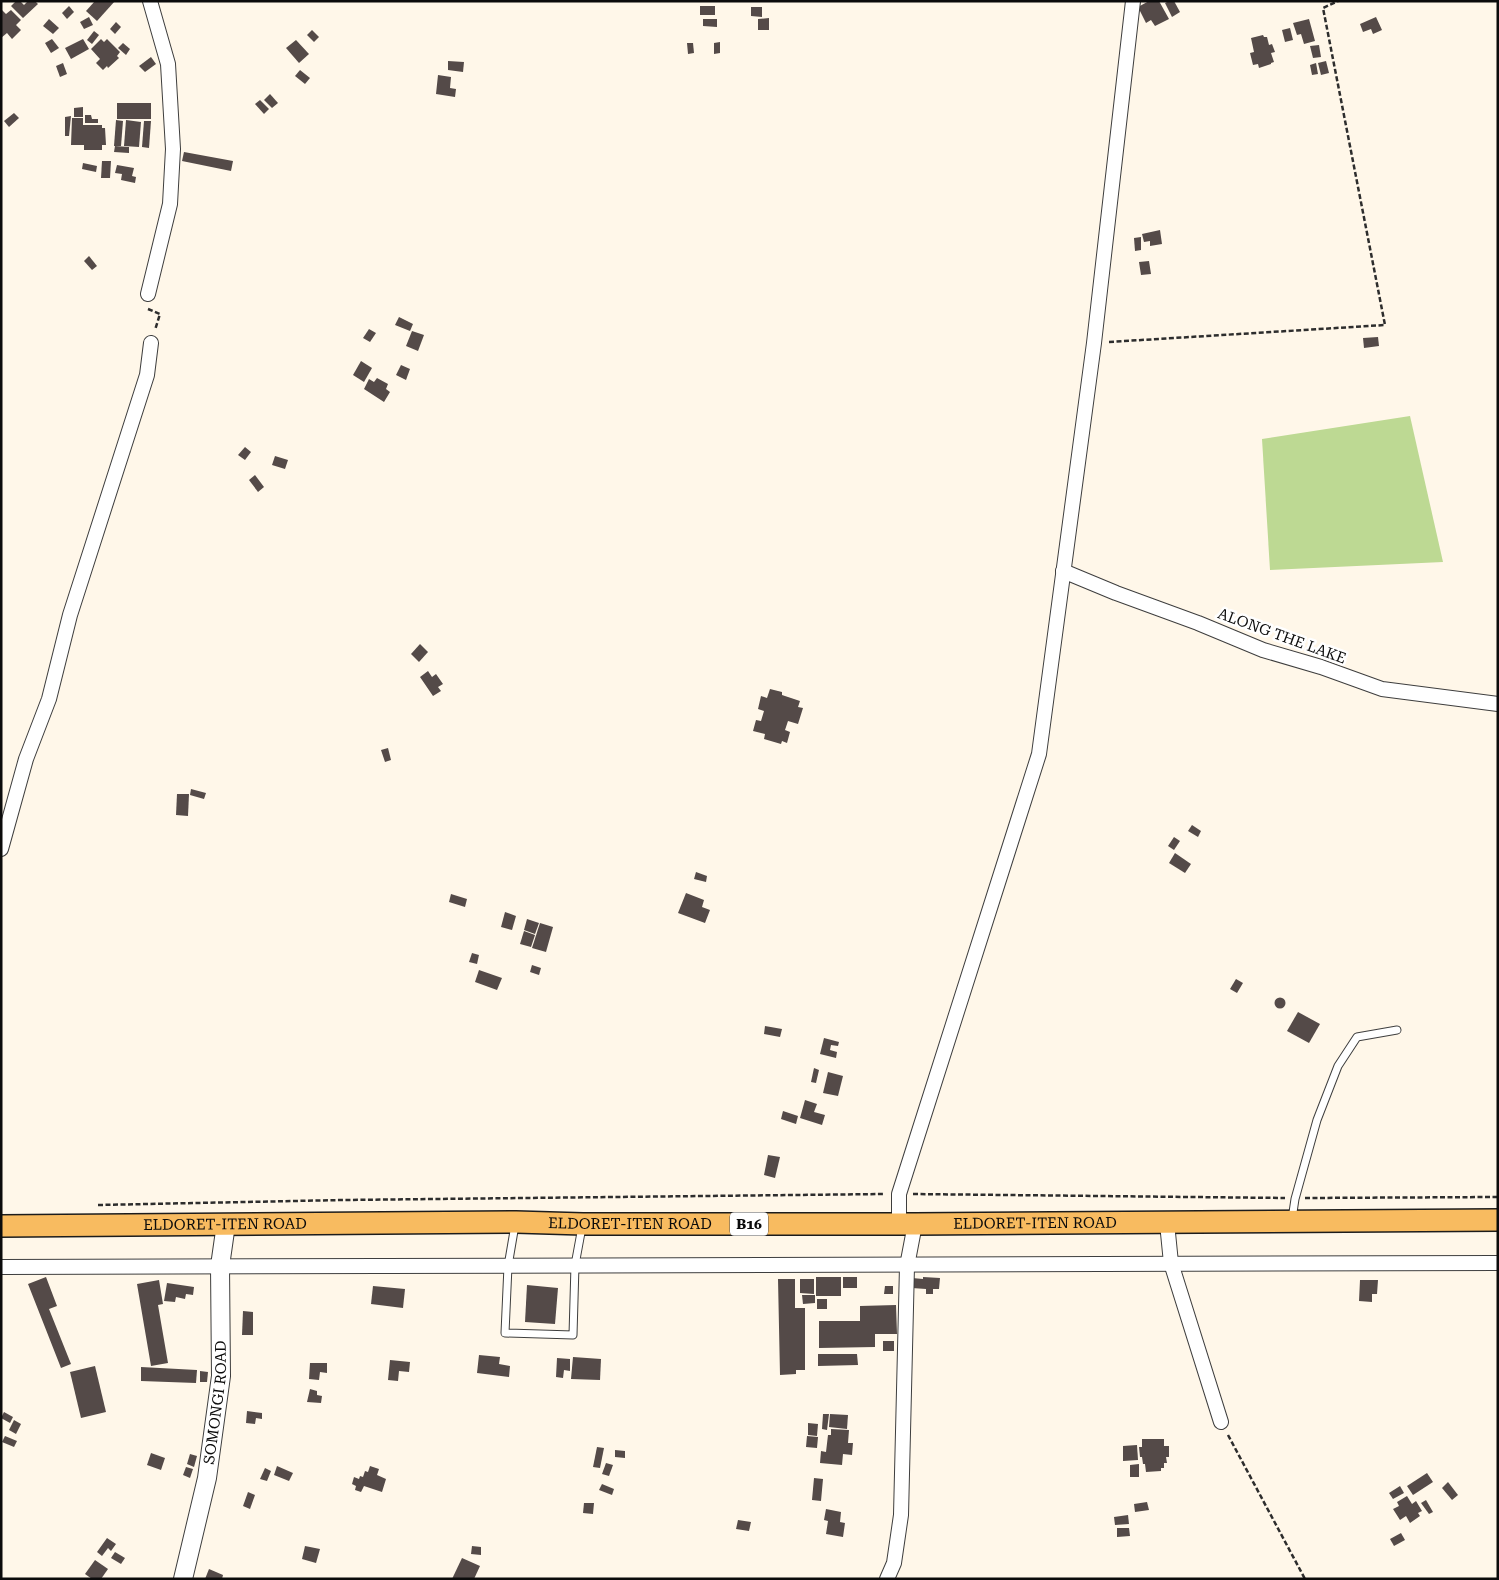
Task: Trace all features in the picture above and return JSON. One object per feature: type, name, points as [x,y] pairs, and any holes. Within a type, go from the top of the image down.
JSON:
[{"type":"main road","name":"ELDORET-ITEN ROAD","points":[[1,1226],[516,1222],[583,1224],[907,1224],[1498,1220]]},
{"type":"street","points":[[148,294],[170,204],[173,149],[168,64],[150,1]]},
{"type":"street","points":[[887,1579],[894,1563],[901,1514],[908,1266],[907,1224],[899,1194],[1040,754],[1094,343],[1133,1]]},
{"type":"street","points":[[1,849],[26,759],[49,699],[70,616],[147,375],[151,343]]},
{"type":"street","name":"ALONG THE LAKE","points":[[1063,571],[1263,650],[1321,667],[1382,689],[1498,704]]},
{"type":"street","points":[[1167,1223],[1171,1263],[1221,1422]]},
{"type":"street","name":"SOMONGI ROAD","points":[[183,1579],[207,1478],[221,1376],[220,1266],[226,1224]]},
{"type":"street","points":[[1,1268],[1498,1263]]},
{"type":"lane","points":[[1292,1222],[1295,1198],[1317,1120],[1338,1066],[1357,1038],[1396,1030]]},
{"type":"lane","points":[[516,1222],[508,1266],[505,1333],[572,1335],[575,1266],[583,1224]]},
{"type":"path","points":[[1094,343],[1385,325],[1323,8],[1338,1]]},
{"type":"path","points":[[148,294],[143,307],[160,314],[151,343]]},
{"type":"path","points":[[94,1206],[343,1200],[899,1194],[1295,1198],[1498,1197]]},
{"type":"path","points":[[1221,1422],[1305,1579]]},
{"type":"green space","points":[[1410,416],[1443,562],[1270,570],[1262,439]]},
{"type":"building","points":[[16,1],[20,1],[24,5],[28,1],[35,1],[38,4],[23,18],[11,6]]},
{"type":"building","points":[[95,1],[115,1],[97,21],[86,11]]},
{"type":"building","points":[[1149,1],[1159,1],[1169,19],[1155,26],[1151,20],[1146,23],[1138,7]]},
{"type":"building","points":[[1174,1],[1180,12],[1172,17],[1165,3]]},
{"type":"building","points":[[69,6],[74,12],[67,19],[62,13]]},
{"type":"building","points":[[700,6],[715,6],[715,15],[700,15]]},
{"type":"building","points":[[751,7],[762,7],[762,17],[751,16]]},
{"type":"building","points":[[1,9],[6,14],[11,10],[21,20],[16,25],[21,30],[12,39],[7,33],[1,38]]},
{"type":"building","points":[[89,17],[93,25],[84,29],[80,22]]},
{"type":"building","points":[[1376,17],[1382,30],[1373,34],[1371,29],[1363,32],[1360,24]]},
{"type":"building","points":[[769,18],[769,30],[758,30],[758,19]]},
{"type":"building","points":[[49,19],[59,28],[53,34],[43,26]]},
{"type":"building","points":[[703,19],[717,19],[717,27],[703,26]]},
{"type":"building","points":[[1309,19],[1315,41],[1304,44],[1301,34],[1297,35],[1293,23]]},
{"type":"building","points":[[116,22],[121,27],[115,34],[110,29]]},
{"type":"building","points":[[1290,28],[1293,40],[1285,42],[1282,30]]},
{"type":"building","points":[[312,30],[319,37],[314,42],[307,35]]},
{"type":"building","points":[[94,31],[99,35],[92,44],[87,40]]},
{"type":"building","points":[[1263,35],[1267,37],[1269,45],[1272,44],[1275,52],[1271,53],[1274,62],[1259,68],[1258,64],[1253,65],[1250,53],[1254,52],[1251,38]]},
{"type":"building","points":[[52,39],[59,48],[51,53],[45,43]]},
{"type":"building","points":[[83,39],[89,49],[71,59],[65,48]]},
{"type":"building","points":[[101,39],[104,42],[107,39],[120,52],[117,56],[119,58],[103,70],[96,63],[100,59],[91,49]]},
{"type":"building","points":[[296,40],[309,54],[299,63],[286,48]]},
{"type":"building","points":[[720,42],[720,53],[714,54],[714,43]]},
{"type":"building","points":[[123,43],[130,49],[126,55],[118,48]]},
{"type":"building","points":[[687,43],[693,43],[694,53],[688,54]]},
{"type":"building","points":[[1319,45],[1321,57],[1313,58],[1310,46]]},
{"type":"building","points":[[151,57],[156,64],[145,72],[139,66]]},
{"type":"building","points":[[448,61],[464,62],[463,72],[448,70]]},
{"type":"building","points":[[1326,61],[1329,73],[1321,75],[1318,63]]},
{"type":"building","points":[[63,63],[67,74],[60,77],[56,66]]},
{"type":"building","points":[[1316,63],[1318,74],[1312,75],[1310,65]]},
{"type":"building","points":[[300,70],[310,78],[305,84],[295,76]]},
{"type":"building","points":[[438,75],[451,77],[450,88],[456,89],[455,97],[436,94]]},
{"type":"building","points":[[270,94],[278,103],[272,108],[264,100]]},
{"type":"building","points":[[260,100],[269,109],[264,114],[255,104]]},
{"type":"building","points":[[117,103],[151,103],[151,119],[117,119]]},
{"type":"building","points":[[83,107],[83,117],[74,117],[74,108]]},
{"type":"building","points":[[14,113],[19,118],[9,127],[4,121]]},
{"type":"building","points":[[85,115],[91,115],[92,119],[98,119],[98,123],[85,123]]},
{"type":"building","points":[[71,116],[69,136],[65,136],[65,117]]},
{"type":"building","points":[[72,118],[83,118],[83,125],[102,125],[102,128],[105,128],[106,145],[102,145],[102,150],[84,150],[84,145],[71,145]]},
{"type":"building","points":[[116,120],[123,121],[121,146],[114,146]]},
{"type":"building","points":[[126,120],[141,122],[139,147],[124,146]]},
{"type":"building","points":[[144,121],[151,121],[149,148],[142,147]]},
{"type":"building","points":[[115,146],[129,147],[129,153],[114,152]]},
{"type":"building","points":[[184,152],[233,161],[231,171],[182,161]]},
{"type":"building","points":[[102,161],[111,161],[110,178],[101,178]]},
{"type":"building","points":[[83,163],[97,166],[96,172],[82,169]]},
{"type":"building","points":[[117,165],[134,168],[132,176],[136,177],[135,183],[121,180],[122,174],[115,173]]},
{"type":"building","points":[[1160,230],[1162,244],[1150,246],[1150,241],[1144,242],[1142,234]]},
{"type":"building","points":[[1141,237],[1141,250],[1135,251],[1134,238]]},
{"type":"building","points":[[89,256],[97,266],[92,270],[84,261]]},
{"type":"building","points":[[1149,261],[1151,274],[1141,275],[1139,262]]},
{"type":"building","points":[[399,317],[413,324],[410,331],[395,325]]},
{"type":"building","points":[[369,329],[376,333],[370,342],[363,338]]},
{"type":"building","points":[[412,331],[424,335],[418,351],[406,346]]},
{"type":"building","points":[[1378,337],[1379,346],[1364,348],[1363,338]]},
{"type":"building","points":[[361,361],[372,368],[364,382],[353,375]]},
{"type":"building","points":[[401,365],[410,369],[406,380],[396,375]]},
{"type":"building","points":[[377,378],[388,384],[386,389],[390,392],[384,402],[364,389],[369,379],[374,382]]},
{"type":"building","points":[[245,447],[251,452],[245,460],[238,455]]},
{"type":"building","points":[[275,456],[288,460],[285,469],[272,465]]},
{"type":"building","points":[[255,475],[264,487],[258,492],[249,480]]},
{"type":"building","points":[[420,644],[428,652],[419,662],[411,654]]},
{"type":"building","points":[[428,671],[432,677],[436,674],[443,684],[438,687],[441,691],[433,696],[420,677]]},
{"type":"building","points":[[770,689],[782,692],[782,695],[800,701],[798,707],[803,708],[798,724],[788,721],[785,730],[790,732],[787,743],[782,741],[781,744],[764,739],[765,734],[753,731],[756,720],[761,721],[764,711],[758,709],[761,696],[767,698]]},
{"type":"building","points":[[388,748],[391,760],[385,762],[381,750]]},
{"type":"building","points":[[191,789],[206,793],[204,799],[190,795]]},
{"type":"building","points":[[177,794],[189,794],[188,816],[176,815]]},
{"type":"building","points":[[1192,825],[1201,831],[1198,837],[1188,831]]},
{"type":"building","points":[[1174,837],[1180,841],[1174,850],[1168,846]]},
{"type":"building","points":[[1175,853],[1191,864],[1185,873],[1169,863]]},
{"type":"building","points":[[696,872],[707,876],[706,882],[694,879]]},
{"type":"building","points":[[686,893],[704,900],[702,907],[710,910],[705,923],[678,913]]},
{"type":"building","points":[[451,894],[467,899],[465,907],[449,902]]},
{"type":"building","points":[[505,912],[516,916],[512,930],[501,927]]},
{"type":"building","points":[[527,919],[539,923],[535,934],[524,930]]},
{"type":"building","points":[[540,923],[553,927],[546,952],[532,948]]},
{"type":"building","points":[[524,931],[535,935],[531,947],[520,944]]},
{"type":"building","points":[[472,953],[479,955],[477,964],[469,962]]},
{"type":"building","points":[[532,965],[541,968],[539,975],[530,972]]},
{"type":"building","points":[[479,970],[502,978],[497,990],[475,982]]},
{"type":"building","points":[[1236,979],[1243,983],[1237,993],[1230,989]]},
{"type":"building","points":[[1278,998],[1282,998],[1285,1003],[1284,1007],[1278,1008],[1275,1005],[1275,1001]]},
{"type":"building","points":[[1298,1012],[1320,1024],[1309,1043],[1287,1031]]},
{"type":"building","points":[[765,1026],[782,1029],[780,1037],[764,1034]]},
{"type":"building","points":[[824,1038],[839,1042],[838,1046],[831,1045],[830,1050],[837,1052],[836,1058],[820,1054]]},
{"type":"building","points":[[814,1068],[819,1070],[816,1083],[811,1082]]},
{"type":"building","points":[[828,1072],[843,1076],[838,1096],[823,1093]]},
{"type":"building","points":[[805,1100],[817,1104],[814,1112],[825,1115],[822,1125],[800,1118]]},
{"type":"building","points":[[783,1111],[798,1116],[796,1124],[781,1119]]},
{"type":"building","points":[[768,1155],[780,1157],[775,1178],[764,1175]]},
{"type":"building","points":[[46,1277],[57,1306],[49,1309],[71,1364],[61,1368],[28,1284]]},
{"type":"building","points":[[816,1277],[841,1277],[841,1296],[816,1296]]},
{"type":"building","points":[[843,1277],[857,1277],[857,1288],[843,1288]]},
{"type":"building","points":[[923,1277],[940,1278],[939,1289],[933,1289],[933,1294],[926,1294],[926,1289],[912,1288],[912,1278],[923,1279]]},
{"type":"building","points":[[778,1279],[795,1279],[795,1308],[805,1308],[805,1370],[796,1370],[796,1374],[780,1375]]},
{"type":"building","points":[[800,1279],[814,1279],[814,1294],[800,1293]]},
{"type":"building","points":[[159,1280],[163,1304],[158,1305],[168,1363],[151,1366],[137,1284]]},
{"type":"building","points":[[1360,1280],[1378,1280],[1377,1294],[1372,1294],[1372,1302],[1359,1301]]},
{"type":"building","points":[[167,1283],[194,1287],[193,1295],[186,1294],[185,1299],[176,1297],[175,1302],[164,1301]]},
{"type":"building","points":[[527,1285],[558,1288],[555,1324],[525,1322]]},
{"type":"building","points":[[373,1286],[405,1289],[403,1308],[371,1304]]},
{"type":"building","points":[[885,1286],[893,1286],[893,1294],[884,1294]]},
{"type":"building","points":[[802,1295],[815,1295],[815,1303],[803,1304]]},
{"type":"building","points":[[817,1299],[827,1299],[827,1309],[817,1309]]},
{"type":"building","points":[[896,1305],[897,1334],[875,1334],[875,1347],[819,1348],[819,1321],[860,1321],[860,1306]]},
{"type":"building","points":[[243,1311],[253,1312],[253,1335],[242,1335]]},
{"type":"building","points":[[883,1341],[894,1341],[894,1351],[883,1351]]},
{"type":"building","points":[[818,1354],[857,1354],[858,1365],[818,1366]]},
{"type":"building","points":[[479,1355],[500,1357],[499,1364],[510,1366],[509,1377],[477,1373]]},
{"type":"building","points":[[573,1357],[601,1359],[600,1380],[571,1379]]},
{"type":"building","points":[[557,1358],[570,1359],[570,1371],[564,1370],[563,1378],[556,1377]]},
{"type":"building","points":[[390,1360],[410,1362],[409,1372],[399,1371],[398,1381],[388,1380]]},
{"type":"building","points":[[310,1363],[327,1363],[327,1373],[320,1372],[319,1380],[309,1379]]},
{"type":"building","points":[[95,1366],[106,1412],[81,1418],[70,1372]]},
{"type":"building","points":[[141,1367],[197,1370],[196,1383],[141,1381]]},
{"type":"building","points":[[200,1371],[208,1372],[207,1382],[200,1382]]},
{"type":"building","points":[[310,1389],[317,1391],[317,1395],[322,1396],[321,1403],[307,1402]]},
{"type":"building","points":[[247,1411],[262,1413],[262,1419],[256,1418],[255,1424],[246,1423]]},
{"type":"building","points":[[4,1412],[13,1417],[10,1423],[1,1418]]},
{"type":"building","points":[[823,1414],[829,1414],[827,1430],[822,1429]]},
{"type":"building","points":[[830,1414],[848,1415],[847,1429],[829,1427]]},
{"type":"building","points":[[14,1420],[21,1424],[16,1434],[9,1430]]},
{"type":"building","points":[[808,1423],[818,1424],[817,1436],[808,1435]]},
{"type":"building","points":[[831,1429],[849,1430],[848,1443],[853,1443],[852,1455],[843,1454],[842,1465],[820,1463],[821,1451],[826,1452],[828,1435],[831,1435]]},
{"type":"building","points":[[5,1436],[17,1441],[14,1447],[2,1442]]},
{"type":"building","points":[[807,1436],[818,1437],[817,1448],[806,1447]]},
{"type":"building","points":[[1142,1439],[1164,1439],[1164,1446],[1169,1446],[1169,1457],[1166,1457],[1167,1463],[1164,1463],[1164,1468],[1161,1468],[1161,1471],[1146,1472],[1145,1464],[1143,1464],[1142,1457],[1140,1457],[1139,1447],[1142,1447]]},
{"type":"building","points":[[1137,1445],[1138,1460],[1123,1461],[1123,1446]]},
{"type":"building","points":[[597,1447],[604,1448],[600,1468],[593,1467]]},
{"type":"building","points":[[615,1450],[625,1451],[625,1458],[615,1457]]},
{"type":"building","points":[[151,1453],[165,1458],[161,1470],[147,1465]]},
{"type":"building","points":[[190,1454],[197,1456],[194,1467],[187,1464]]},
{"type":"building","points":[[606,1463],[613,1465],[609,1476],[602,1474]]},
{"type":"building","points":[[1139,1464],[1139,1477],[1130,1477],[1130,1465]]},
{"type":"building","points":[[277,1466],[293,1473],[289,1481],[274,1475]]},
{"type":"building","points":[[370,1466],[379,1469],[377,1475],[386,1479],[382,1492],[364,1486],[361,1492],[355,1490],[356,1486],[352,1484],[354,1477],[359,1479],[360,1476],[363,1477],[365,1471],[368,1472]]},
{"type":"building","points":[[186,1467],[193,1469],[190,1478],[183,1475]]},
{"type":"building","points":[[265,1468],[271,1471],[267,1481],[260,1479]]},
{"type":"building","points":[[1427,1473],[1433,1482],[1413,1495],[1407,1486]]},
{"type":"building","points":[[814,1478],[823,1479],[821,1501],[812,1500]]},
{"type":"building","points":[[1448,1482],[1458,1495],[1452,1500],[1442,1488]]},
{"type":"building","points":[[602,1484],[614,1489],[612,1495],[599,1490]]},
{"type":"building","points":[[1400,1486],[1404,1493],[1393,1499],[1389,1493]]},
{"type":"building","points":[[248,1492],[255,1495],[250,1509],[243,1506]]},
{"type":"building","points":[[1407,1496],[1412,1504],[1416,1501],[1422,1511],[1418,1513],[1420,1516],[1410,1523],[1406,1516],[1400,1520],[1393,1509],[1399,1506],[1397,1502]]},
{"type":"building","points":[[1426,1500],[1433,1512],[1429,1514],[1421,1503]]},
{"type":"building","points":[[1147,1502],[1149,1510],[1135,1512],[1134,1504]]},
{"type":"building","points":[[584,1503],[594,1503],[593,1514],[583,1513]]},
{"type":"building","points":[[826,1509],[841,1512],[840,1522],[845,1523],[843,1537],[826,1534],[828,1521],[824,1520]]},
{"type":"building","points":[[1128,1515],[1129,1524],[1115,1525],[1114,1517]]},
{"type":"building","points":[[738,1520],[751,1522],[749,1531],[736,1529]]},
{"type":"building","points":[[1117,1528],[1129,1528],[1130,1536],[1117,1537]]},
{"type":"building","points":[[1401,1533],[1405,1540],[1394,1546],[1390,1539]]},
{"type":"building","points":[[107,1538],[116,1544],[111,1551],[108,1548],[102,1556],[97,1552]]},
{"type":"building","points":[[305,1546],[320,1549],[316,1563],[302,1559]]},
{"type":"building","points":[[472,1546],[481,1547],[481,1555],[471,1554]]},
{"type":"building","points":[[115,1552],[125,1558],[121,1564],[111,1558]]},
{"type":"building","points":[[462,1558],[480,1566],[474,1579],[452,1579]]},
{"type":"building","points":[[95,1560],[108,1569],[101,1579],[92,1579],[85,1574]]},
{"type":"building","points":[[209,1569],[223,1575],[222,1579],[205,1579]]}]
